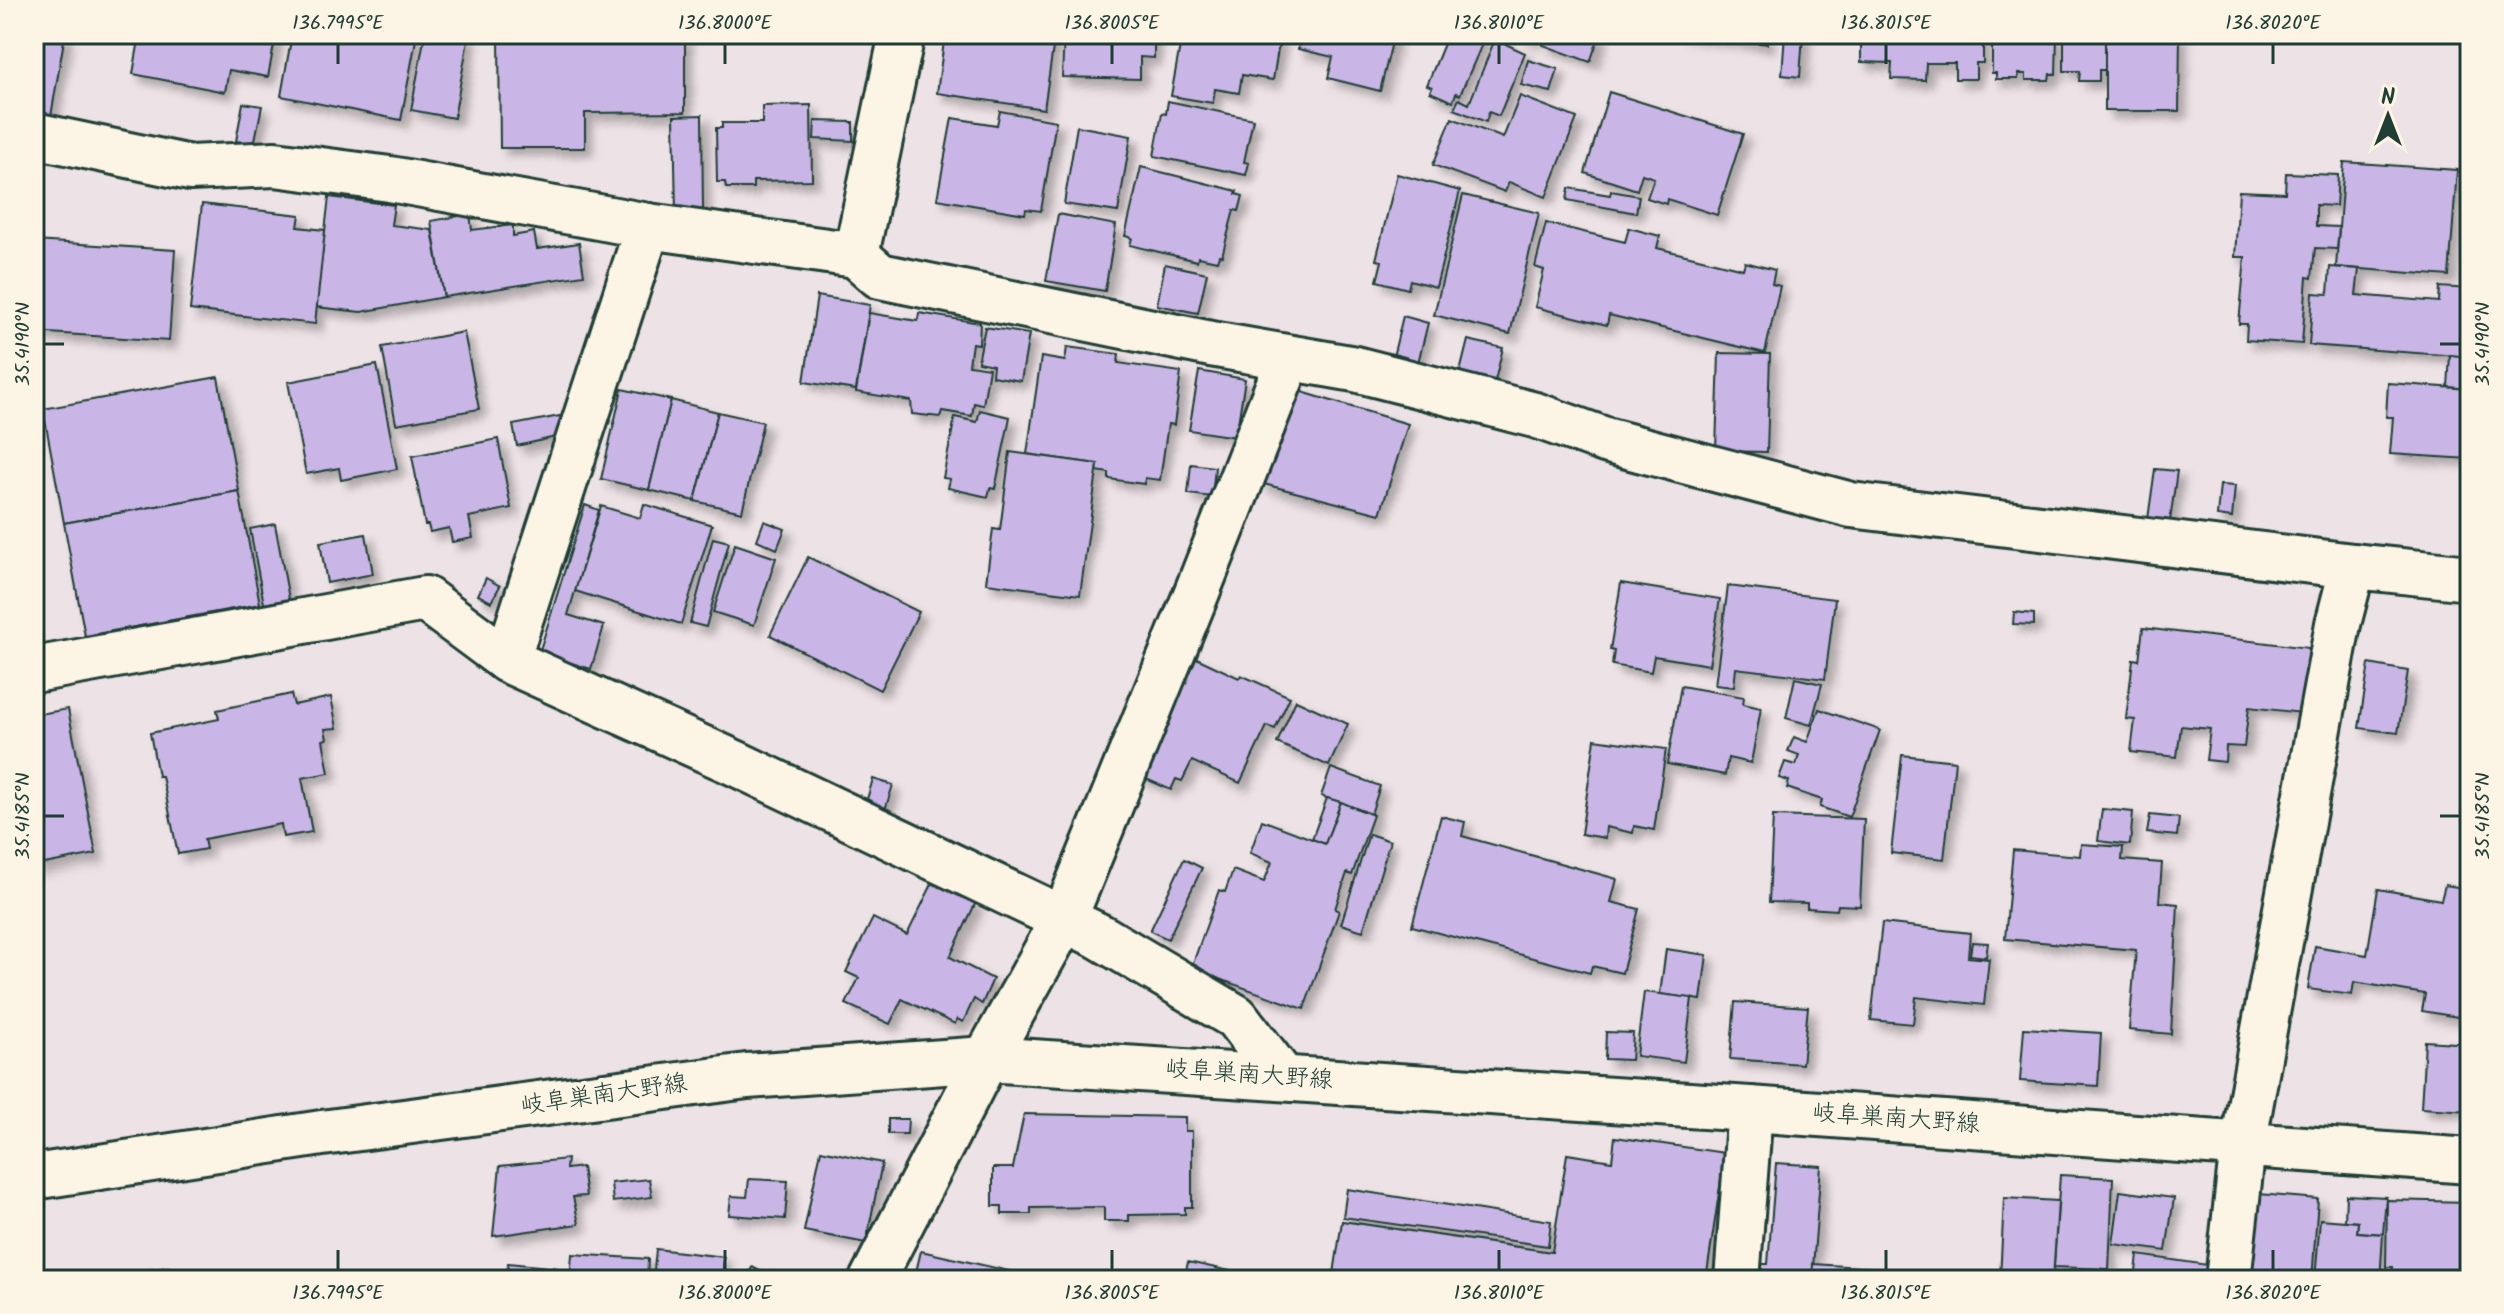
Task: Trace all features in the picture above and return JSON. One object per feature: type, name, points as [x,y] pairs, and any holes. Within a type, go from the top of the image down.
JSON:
[{"type":"street","points":[[856,255],[902,34]]},
{"type":"street","points":[[34,135],[190,168],[275,164],[390,179],[648,226],[856,255],[880,276],[1355,369],[1535,415],[1605,440],[1851,505],[2470,578]]},
{"type":"street","points":[[507,660],[648,226]]},
{"type":"street","points":[[872,1280],[986,1059],[1064,919],[1289,358]]},
{"type":"street","points":[[2228,1280],[2243,1145],[2338,624],[2353,566]]},
{"type":"street","points":[[34,670],[425,599],[507,660],[735,763],[1099,936],[1236,1017],[1282,1077]]},
{"type":"street","name":"岐阜巣南大野線","points":[[34,1177],[322,1133],[747,1076],[986,1059],[1750,1109],[2470,1161]]},
{"type":"street","points":[[1737,1280],[1750,1109]]},
{"type":"building","points":[[34,34],[65,34],[48,134],[34,132]]},
{"type":"building","points":[[140,34],[276,34],[268,77],[229,70],[225,92],[133,74]]},
{"type":"building","points":[[292,34],[417,34],[401,120],[281,96]]},
{"type":"building","points":[[425,34],[469,35],[454,118],[411,110]]},
{"type":"building","points":[[499,34],[685,36],[685,112],[585,113],[585,148],[500,148]]},
{"type":"building","points":[[945,34],[1055,34],[1044,109],[937,93]]},
{"type":"building","points":[[1064,34],[1154,34],[1154,58],[1140,57],[1140,79],[1062,77]]},
{"type":"building","points":[[1182,34],[1280,37],[1273,80],[1242,75],[1239,93],[1215,89],[1213,103],[1171,96]]},
{"type":"building","points":[[1301,34],[1394,34],[1380,91],[1328,78],[1333,57],[1298,49]]},
{"type":"building","points":[[1448,34],[1486,35],[1460,95],[1456,93],[1453,102],[1430,92],[1432,87],[1427,85]]},
{"type":"building","points":[[1519,34],[1537,34],[1533,41]]},
{"type":"building","points":[[1547,34],[1600,34],[1590,62],[1543,45]]},
{"type":"building","points":[[1680,34],[1768,34],[1767,44]]},
{"type":"building","points":[[1785,34],[1803,34],[1800,77],[1782,75]]},
{"type":"building","points":[[1861,34],[1983,34],[1983,63],[1976,63],[1976,79],[1955,79],[1955,63],[1926,63],[1925,80],[1891,79],[1892,63],[1861,62]]},
{"type":"building","points":[[1992,34],[2057,34],[2056,74],[2050,74],[2049,80],[2026,80],[2026,74],[2018,74],[2018,79],[1996,79],[1996,73],[1992,73]]},
{"type":"building","points":[[2064,34],[2106,34],[2106,70],[2099,70],[2099,81],[2079,81],[2080,71],[2064,71]]},
{"type":"building","points":[[2105,34],[2180,34],[2179,111],[2105,111]]},
{"type":"building","points":[[1495,39],[1525,53],[1499,116],[1489,112],[1486,122],[1454,109],[1459,99],[1469,104]]},
{"type":"building","points":[[1528,60],[1558,69],[1551,92],[1521,85]]},
{"type":"building","points":[[1609,92],[1743,134],[1717,215],[1667,199],[1666,204],[1647,198],[1654,178],[1642,174],[1637,190],[1585,173]]},
{"type":"building","points":[[1520,96],[1577,118],[1546,197],[1509,182],[1505,192],[1433,165],[1452,118],[1503,138]]},
{"type":"building","points":[[1168,101],[1253,119],[1244,162],[1249,163],[1246,175],[1154,156],[1162,113],[1166,114]]},
{"type":"building","points":[[243,103],[262,106],[254,145],[236,141]]},
{"type":"building","points":[[811,105],[812,180],[753,181],[753,188],[726,188],[725,182],[717,182],[716,128],[722,128],[722,123],[762,123],[762,106]]},
{"type":"building","points":[[1000,111],[1056,121],[1041,211],[1026,209],[1025,214],[937,199],[952,118],[997,125]]},
{"type":"building","points":[[702,115],[703,211],[676,211],[674,116]]},
{"type":"building","points":[[815,121],[853,122],[853,141],[814,139]]},
{"type":"building","points":[[1077,126],[1131,136],[1118,212],[1064,204]]},
{"type":"building","points":[[2344,162],[2457,170],[2449,276],[2336,267]]},
{"type":"building","points":[[1141,167],[1237,191],[1236,194],[1243,196],[1239,211],[1234,210],[1222,256],[1219,255],[1217,261],[1198,257],[1197,261],[1130,245],[1132,238],[1125,236]]},
{"type":"building","points":[[2286,173],[2338,175],[2336,206],[2316,205],[2316,226],[2339,227],[2337,249],[2315,248],[2312,278],[2307,277],[2302,344],[2246,340],[2247,324],[2239,324],[2245,257],[2235,257],[2239,191],[2285,193]]},
{"type":"building","points":[[1397,174],[1460,191],[1436,287],[1410,280],[1408,289],[1377,281],[1382,261],[1376,260]]},
{"type":"building","points":[[1569,188],[1639,196],[1636,213],[1567,200]]},
{"type":"building","points":[[1463,195],[1539,213],[1510,334],[1434,315]]},
{"type":"building","points":[[329,197],[394,205],[391,225],[432,230],[444,297],[361,312],[316,307]]},
{"type":"building","points":[[202,204],[300,215],[298,227],[325,230],[315,324],[190,310]]},
{"type":"building","points":[[470,214],[472,230],[513,225],[513,236],[534,232],[537,249],[579,243],[584,275],[444,297],[431,221]]},
{"type":"building","points":[[1058,214],[1116,225],[1105,291],[1046,281]]},
{"type":"building","points":[[1546,223],[1625,242],[1629,228],[1660,236],[1657,248],[1743,269],[1745,262],[1775,270],[1772,284],[1780,286],[1765,353],[1609,315],[1607,325],[1535,307],[1544,270],[1535,267]]},
{"type":"building","points":[[34,241],[175,250],[169,341],[34,332]]},
{"type":"building","points":[[1165,264],[1207,273],[1198,313],[1157,305]]},
{"type":"building","points":[[2330,267],[2359,269],[2356,295],[2439,302],[2440,287],[2470,289],[2470,357],[2309,345],[2313,293],[2328,294]]},
{"type":"building","points":[[817,296],[870,305],[856,390],[804,382]]},
{"type":"building","points":[[869,313],[918,321],[919,313],[980,323],[979,344],[972,343],[969,365],[989,368],[983,405],[974,403],[972,416],[942,411],[940,417],[912,414],[911,401],[856,392]]},
{"type":"building","points":[[1403,316],[1428,323],[1418,363],[1393,357]]},
{"type":"building","points":[[985,327],[1029,334],[1021,381],[992,376],[993,365],[978,362]]},
{"type":"building","points":[[464,332],[479,409],[396,424],[382,347]]},
{"type":"building","points":[[1468,340],[1503,348],[1493,389],[1458,380]]},
{"type":"building","points":[[1067,347],[1119,354],[1118,363],[1181,372],[1174,425],[1168,424],[1160,480],[1145,478],[1144,484],[1109,479],[1109,473],[1097,471],[1098,464],[1027,454],[1041,357],[1065,361]]},
{"type":"building","points":[[1719,353],[1770,354],[1767,452],[1716,451]]},
{"type":"building","points":[[2450,355],[2470,357],[2470,389],[2448,387]]},
{"type":"building","points":[[377,365],[397,469],[341,480],[339,468],[306,474],[288,382]]},
{"type":"building","points":[[1199,371],[1245,379],[1236,437],[1189,430]]},
{"type":"building","points":[[218,377],[239,491],[64,523],[43,409]]},
{"type":"building","points":[[2388,383],[2470,389],[2470,459],[2390,454],[2393,417],[2386,417]]},
{"type":"building","points":[[622,389],[671,400],[649,490],[601,479]]},
{"type":"building","points":[[1292,389],[1408,424],[1380,514],[1260,483]]},
{"type":"building","points":[[671,400],[718,412],[695,501],[649,490]]},
{"type":"building","points":[[980,410],[1010,417],[995,489],[990,488],[988,497],[948,488],[950,479],[943,478],[955,417],[977,422]]},
{"type":"building","points":[[718,412],[763,422],[742,512],[695,501]]},
{"type":"building","points":[[560,416],[564,435],[517,446],[513,425]]},
{"type":"building","points":[[498,439],[511,508],[469,517],[473,538],[452,542],[449,528],[430,532],[428,525],[425,525],[412,456]]},
{"type":"building","points":[[1010,452],[1098,464],[1080,595],[986,583],[993,529],[1000,530]]},
{"type":"building","points":[[1191,464],[1215,467],[1212,497],[1188,494]]},
{"type":"building","points":[[2155,469],[2177,471],[2170,521],[2148,519]]},
{"type":"building","points":[[2220,485],[2235,486],[2232,518],[2217,516]]},
{"type":"building","points":[[239,491],[260,604],[85,636],[64,523]]},
{"type":"building","points":[[644,504],[712,525],[681,624],[575,591],[601,506],[640,518]]},
{"type":"building","points":[[585,505],[599,510],[568,615],[604,626],[591,669],[539,653]]},
{"type":"building","points":[[764,521],[785,529],[777,549],[757,540]]},
{"type":"building","points":[[275,524],[289,599],[264,604],[250,529]]},
{"type":"building","points":[[366,534],[373,574],[327,583],[320,542]]},
{"type":"building","points":[[713,538],[729,542],[706,627],[690,623]]},
{"type":"building","points":[[735,544],[776,558],[754,625],[713,612]]},
{"type":"building","points":[[808,557],[919,612],[880,690],[770,635]]},
{"type":"building","points":[[486,578],[500,586],[491,602],[478,595]]},
{"type":"building","points":[[1621,583],[1720,599],[1709,665],[1654,656],[1651,672],[1612,665],[1614,651],[1610,650]]},
{"type":"building","points":[[1728,586],[1835,599],[1825,679],[1736,668],[1734,687],[1715,685]]},
{"type":"building","points":[[2014,612],[2034,614],[2034,625],[2013,624]]},
{"type":"building","points":[[2143,628],[2309,648],[2302,713],[2249,707],[2244,747],[2226,746],[2225,762],[2206,760],[2210,729],[2181,726],[2177,757],[2131,752],[2135,720],[2126,719],[2133,659],[2139,660]]},
{"type":"building","points":[[1188,654],[1290,697],[1275,729],[1267,726],[1240,783],[1192,761],[1182,781],[1176,779],[1171,790],[1137,775]]},
{"type":"building","points":[[2369,664],[2408,671],[2398,733],[2359,728]]},
{"type":"building","points":[[1795,678],[1822,684],[1811,725],[1786,718]]},
{"type":"building","points":[[1681,686],[1744,697],[1743,704],[1761,708],[1751,763],[1728,758],[1725,775],[1667,764]]},
{"type":"building","points":[[291,694],[294,705],[331,697],[337,728],[325,729],[327,739],[323,740],[329,773],[302,778],[312,832],[283,837],[281,824],[204,839],[206,849],[178,854],[150,733],[219,719],[217,710]]},
{"type":"building","points":[[1296,700],[1348,724],[1329,766],[1277,743]]},
{"type":"building","points":[[68,709],[96,854],[34,866],[34,715]]},
{"type":"building","points":[[1819,709],[1880,730],[1849,817],[1820,807],[1822,800],[1787,788],[1789,781],[1779,778],[1785,762],[1796,765],[1799,755],[1788,751],[1794,737],[1807,742]]},
{"type":"building","points":[[1595,739],[1666,749],[1654,830],[1634,826],[1633,833],[1606,827],[1605,838],[1581,834]]},
{"type":"building","points":[[1902,755],[1955,761],[1944,859],[1891,853]]},
{"type":"building","points":[[1331,768],[1380,786],[1371,814],[1321,796]]},
{"type":"building","points":[[873,779],[893,785],[884,813],[865,806]]},
{"type":"building","points":[[1327,798],[1341,802],[1325,844],[1312,839]]},
{"type":"building","points":[[1341,802],[1373,815],[1352,875],[1347,873],[1335,909],[1339,911],[1304,1009],[1191,969],[1219,890],[1225,892],[1233,870],[1264,882],[1272,862],[1250,853],[1262,820],[1325,844]]},
{"type":"building","points":[[2102,809],[2133,812],[2130,845],[2098,841]]},
{"type":"building","points":[[2150,815],[2179,818],[2177,836],[2147,833]]},
{"type":"building","points":[[1441,816],[1465,822],[1462,836],[1617,879],[1611,902],[1639,909],[1622,973],[1592,966],[1590,973],[1412,926]]},
{"type":"building","points":[[1773,816],[1864,819],[1860,906],[1838,905],[1837,910],[1807,908],[1807,903],[1769,902]]},
{"type":"building","points":[[1369,834],[1390,841],[1363,931],[1341,924]]},
{"type":"building","points":[[2081,844],[2123,847],[2122,860],[2162,863],[2159,902],[2178,904],[2171,1034],[2129,1030],[2136,950],[2005,939],[2013,850],[2080,856]]},
{"type":"building","points":[[1184,859],[1202,868],[1168,939],[1150,931]]},
{"type":"building","points":[[933,882],[976,902],[950,957],[993,979],[982,1004],[974,999],[963,1022],[957,1019],[955,1024],[902,999],[890,1024],[846,1004],[859,978],[846,972],[873,918],[907,935]]},
{"type":"building","points":[[2445,885],[2470,889],[2470,1019],[2422,1011],[2425,994],[2354,982],[2352,995],[2308,989],[2315,946],[2367,955],[2378,889],[2441,900]]},
{"type":"building","points":[[1882,923],[1970,933],[1968,957],[1989,959],[1984,1005],[1916,997],[1913,1024],[1871,1020]]},
{"type":"building","points":[[1972,942],[1988,943],[1986,957],[1970,955]]},
{"type":"building","points":[[1666,949],[1707,955],[1701,1000],[1660,994]]},
{"type":"building","points":[[1644,992],[1692,998],[1684,1062],[1636,1056]]},
{"type":"building","points":[[1735,1002],[1808,1007],[1802,1064],[1730,1059]]},
{"type":"building","points":[[2024,1028],[2101,1033],[2098,1086],[2020,1081]]},
{"type":"building","points":[[1606,1032],[1633,1033],[1631,1060],[1605,1059]]},
{"type":"building","points":[[2425,1041],[2470,1044],[2470,1111],[2421,1108]]},
{"type":"building","points":[[1024,1114],[1185,1117],[1185,1131],[1192,1131],[1192,1207],[1185,1207],[1185,1214],[1129,1215],[1129,1221],[1104,1221],[1104,1207],[1031,1208],[1031,1214],[1002,1214],[1002,1206],[993,1206],[993,1168],[1013,1168]]},
{"type":"building","points":[[888,1119],[908,1119],[907,1134],[888,1134]]},
{"type":"building","points":[[1615,1137],[1725,1153],[1706,1280],[1333,1280],[1342,1221],[1552,1252],[1567,1154],[1612,1161]]},
{"type":"building","points":[[821,1150],[882,1163],[866,1243],[804,1231]]},
{"type":"building","points":[[567,1159],[566,1169],[582,1167],[586,1196],[573,1197],[579,1224],[493,1236],[500,1166]]},
{"type":"building","points":[[1776,1163],[1821,1166],[1812,1280],[1758,1280],[1759,1264],[1768,1264]]},
{"type":"building","points":[[2060,1175],[2113,1178],[2109,1269],[2054,1267]]},
{"type":"building","points":[[649,1179],[652,1197],[613,1202],[611,1183]]},
{"type":"building","points":[[749,1179],[788,1181],[785,1219],[729,1215],[731,1196],[747,1197]]},
{"type":"building","points":[[1347,1189],[1551,1221],[1548,1246],[1343,1217]]},
{"type":"building","points":[[2120,1191],[2174,1198],[2166,1251],[2113,1244]]},
{"type":"building","points":[[2259,1194],[2318,1199],[2312,1280],[2251,1280]]},
{"type":"building","points":[[2346,1195],[2386,1197],[2383,1234],[2357,1232],[2358,1222],[2345,1221]]},
{"type":"building","points":[[2004,1198],[2058,1201],[2053,1280],[2000,1280]]},
{"type":"building","points":[[2387,1200],[2468,1202],[2467,1267],[2459,1266],[2459,1280],[2392,1280],[2393,1267],[2386,1267]]},
{"type":"building","points":[[2320,1219],[2358,1222],[2357,1232],[2383,1234],[2380,1280],[2315,1280]]},
{"type":"building","points":[[656,1249],[724,1257],[722,1280],[653,1280]]},
{"type":"building","points":[[921,1251],[1013,1272],[1012,1280],[914,1280]]},
{"type":"building","points":[[572,1254],[648,1259],[647,1280],[570,1280]]},
{"type":"building","points":[[2138,1255],[2208,1265],[2207,1280],[2135,1280]]},
{"type":"building","points":[[1188,1262],[1244,1274],[1243,1280],[1184,1280]]},
{"type":"building","points":[[508,1263],[558,1268],[557,1280],[472,1280],[473,1271],[507,1275]]},
{"type":"building","points":[[1813,1264],[1876,1268],[1876,1274],[1951,1280],[1812,1280]]},
{"type":"building","points":[[169,1267],[171,1280],[84,1280]]},
{"type":"building","points":[[752,1267],[777,1280],[746,1280]]},
{"type":"building","points":[[2080,1274],[2123,1280],[2079,1280]]},
{"type":"building","points":[[443,1275],[444,1280],[405,1280]]}]
